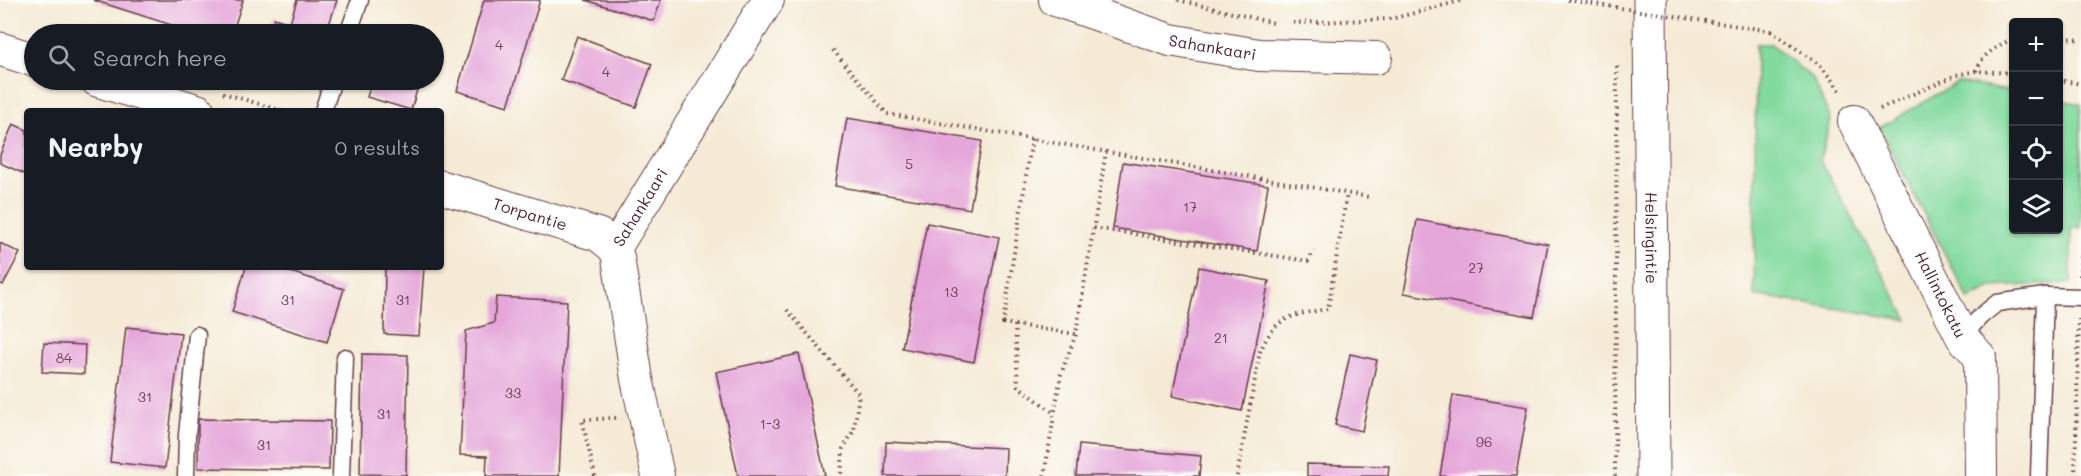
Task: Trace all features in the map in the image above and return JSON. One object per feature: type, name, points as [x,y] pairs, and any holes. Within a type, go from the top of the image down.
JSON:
[{"type":"main road","name":"Helsingintie","points":[[1650,0],[1653,476]]},
{"type":"main road","points":[[0,49],[24,57]]},
{"type":"main road","points":[[147,90],[208,102]]},
{"type":"main road","name":"Torpantie","points":[[444,188],[599,235],[615,248]]},
{"type":"street","name":"Sahankaari","points":[[658,476],[637,379],[615,248],[768,0]]},
{"type":"street","name":"Sahankaari","points":[[1055,0],[1170,40],[1259,55],[1376,58]]},
{"type":"street","name":"Hallintokatu","points":[[1854,121],[1962,337],[1980,357],[1981,476]]},
{"type":"lane","points":[[352,24],[360,0]]},
{"type":"lane","points":[[324,108],[330,90]]},
{"type":"lane","points":[[2039,476],[2045,296]]},
{"type":"lane","points":[[1962,337],[1981,316],[1997,303],[2045,296],[2080,297]]},
{"type":"lane","points":[[186,476],[197,335]]},
{"type":"lane","points":[[341,476],[345,357]]},
{"type":"path","points":[[1178,0],[1275,23]]},
{"type":"path","points":[[1287,23],[1391,20],[1464,0]]},
{"type":"path","points":[[1568,0],[1772,31],[1820,65],[1842,93],[1854,121],[1956,75],[1976,70],[2009,73]]},
{"type":"path","points":[[1617,0],[1617,12]]},
{"type":"path","points":[[2063,37],[2081,39]]},
{"type":"path","points":[[1976,70],[1982,58],[1998,45],[2009,40]]},
{"type":"path","points":[[833,50],[887,114],[1369,197]]},
{"type":"path","points":[[1616,476],[1617,60]]},
{"type":"path","points":[[2063,81],[2081,84]]},
{"type":"path","points":[[208,102],[257,108]]},
{"type":"path","points":[[1032,139],[1003,323],[1076,334]]},
{"type":"path","points":[[1044,476],[1061,374],[1076,334],[1106,152]]},
{"type":"path","points":[[1238,476],[1260,352],[1266,337],[1280,321],[1300,314],[1328,309],[1347,193]]},
{"type":"path","points":[[1094,228],[1308,261],[1314,251]]},
{"type":"path","points":[[2075,476],[2081,252]]},
{"type":"path","points":[[787,310],[859,394],[854,430],[843,450],[841,476]]},
{"type":"path","points":[[1016,325],[1018,386],[1054,413]]},
{"type":"path","points":[[595,476],[582,420],[622,417]]},
{"type":"green space","points":[[1756,44],[1771,44],[1813,79],[1831,120],[1820,160],[1908,320],[1754,295]]},
{"type":"green space","points":[[1958,82],[2009,91],[2009,234],[2063,234],[2063,101],[2081,104],[2081,228],[2071,228],[2071,283],[1991,287],[1969,300],[1879,128]]},
{"type":"building","points":[[93,0],[243,0],[235,24],[169,24]]},
{"type":"building","points":[[297,0],[337,0],[329,24],[272,24],[274,18],[290,23]]},
{"type":"building","points":[[484,0],[540,0],[508,106],[457,91]]},
{"type":"building","points":[[585,0],[661,0],[654,21]]},
{"type":"building","points":[[577,36],[652,64],[636,107],[561,80]]},
{"type":"building","points":[[369,90],[417,90],[412,108],[367,97]]},
{"type":"building","points":[[847,118],[982,141],[970,209],[835,186]]},
{"type":"building","points":[[13,124],[24,129],[24,174],[0,163],[0,155]]},
{"type":"building","points":[[1123,162],[1268,185],[1257,251],[1113,228]]},
{"type":"building","points":[[1417,220],[1548,244],[1534,317],[1404,293]]},
{"type":"building","points":[[927,223],[999,237],[974,362],[902,348]]},
{"type":"building","points":[[0,243],[20,253],[3,285],[0,283]]},
{"type":"building","points":[[1199,267],[1269,281],[1242,411],[1172,396]]},
{"type":"building","points":[[245,270],[284,270],[344,289],[327,342],[232,312]]},
{"type":"building","points":[[385,270],[424,270],[419,336],[384,334]]},
{"type":"building","points":[[496,297],[567,301],[559,476],[486,476],[487,456],[460,455],[466,331],[494,323]]},
{"type":"building","points":[[126,327],[181,333],[165,468],[110,462]]},
{"type":"building","points":[[44,343],[85,345],[84,374],[42,372]]},
{"type":"building","points":[[362,354],[408,355],[406,475],[360,474]]},
{"type":"building","points":[[799,354],[825,476],[738,476],[716,372]]},
{"type":"building","points":[[1350,354],[1377,360],[1362,431],[1335,425]]},
{"type":"building","points":[[1453,395],[1528,407],[1516,476],[1440,476]]},
{"type":"building","points":[[198,419],[330,421],[329,470],[198,468]]},
{"type":"building","points":[[886,442],[1006,448],[1005,476],[885,476]]},
{"type":"building","points":[[1079,445],[1201,456],[1199,476],[1076,476]]},
{"type":"building","points":[[1307,464],[1389,466],[1388,476],[1307,476]]}]
